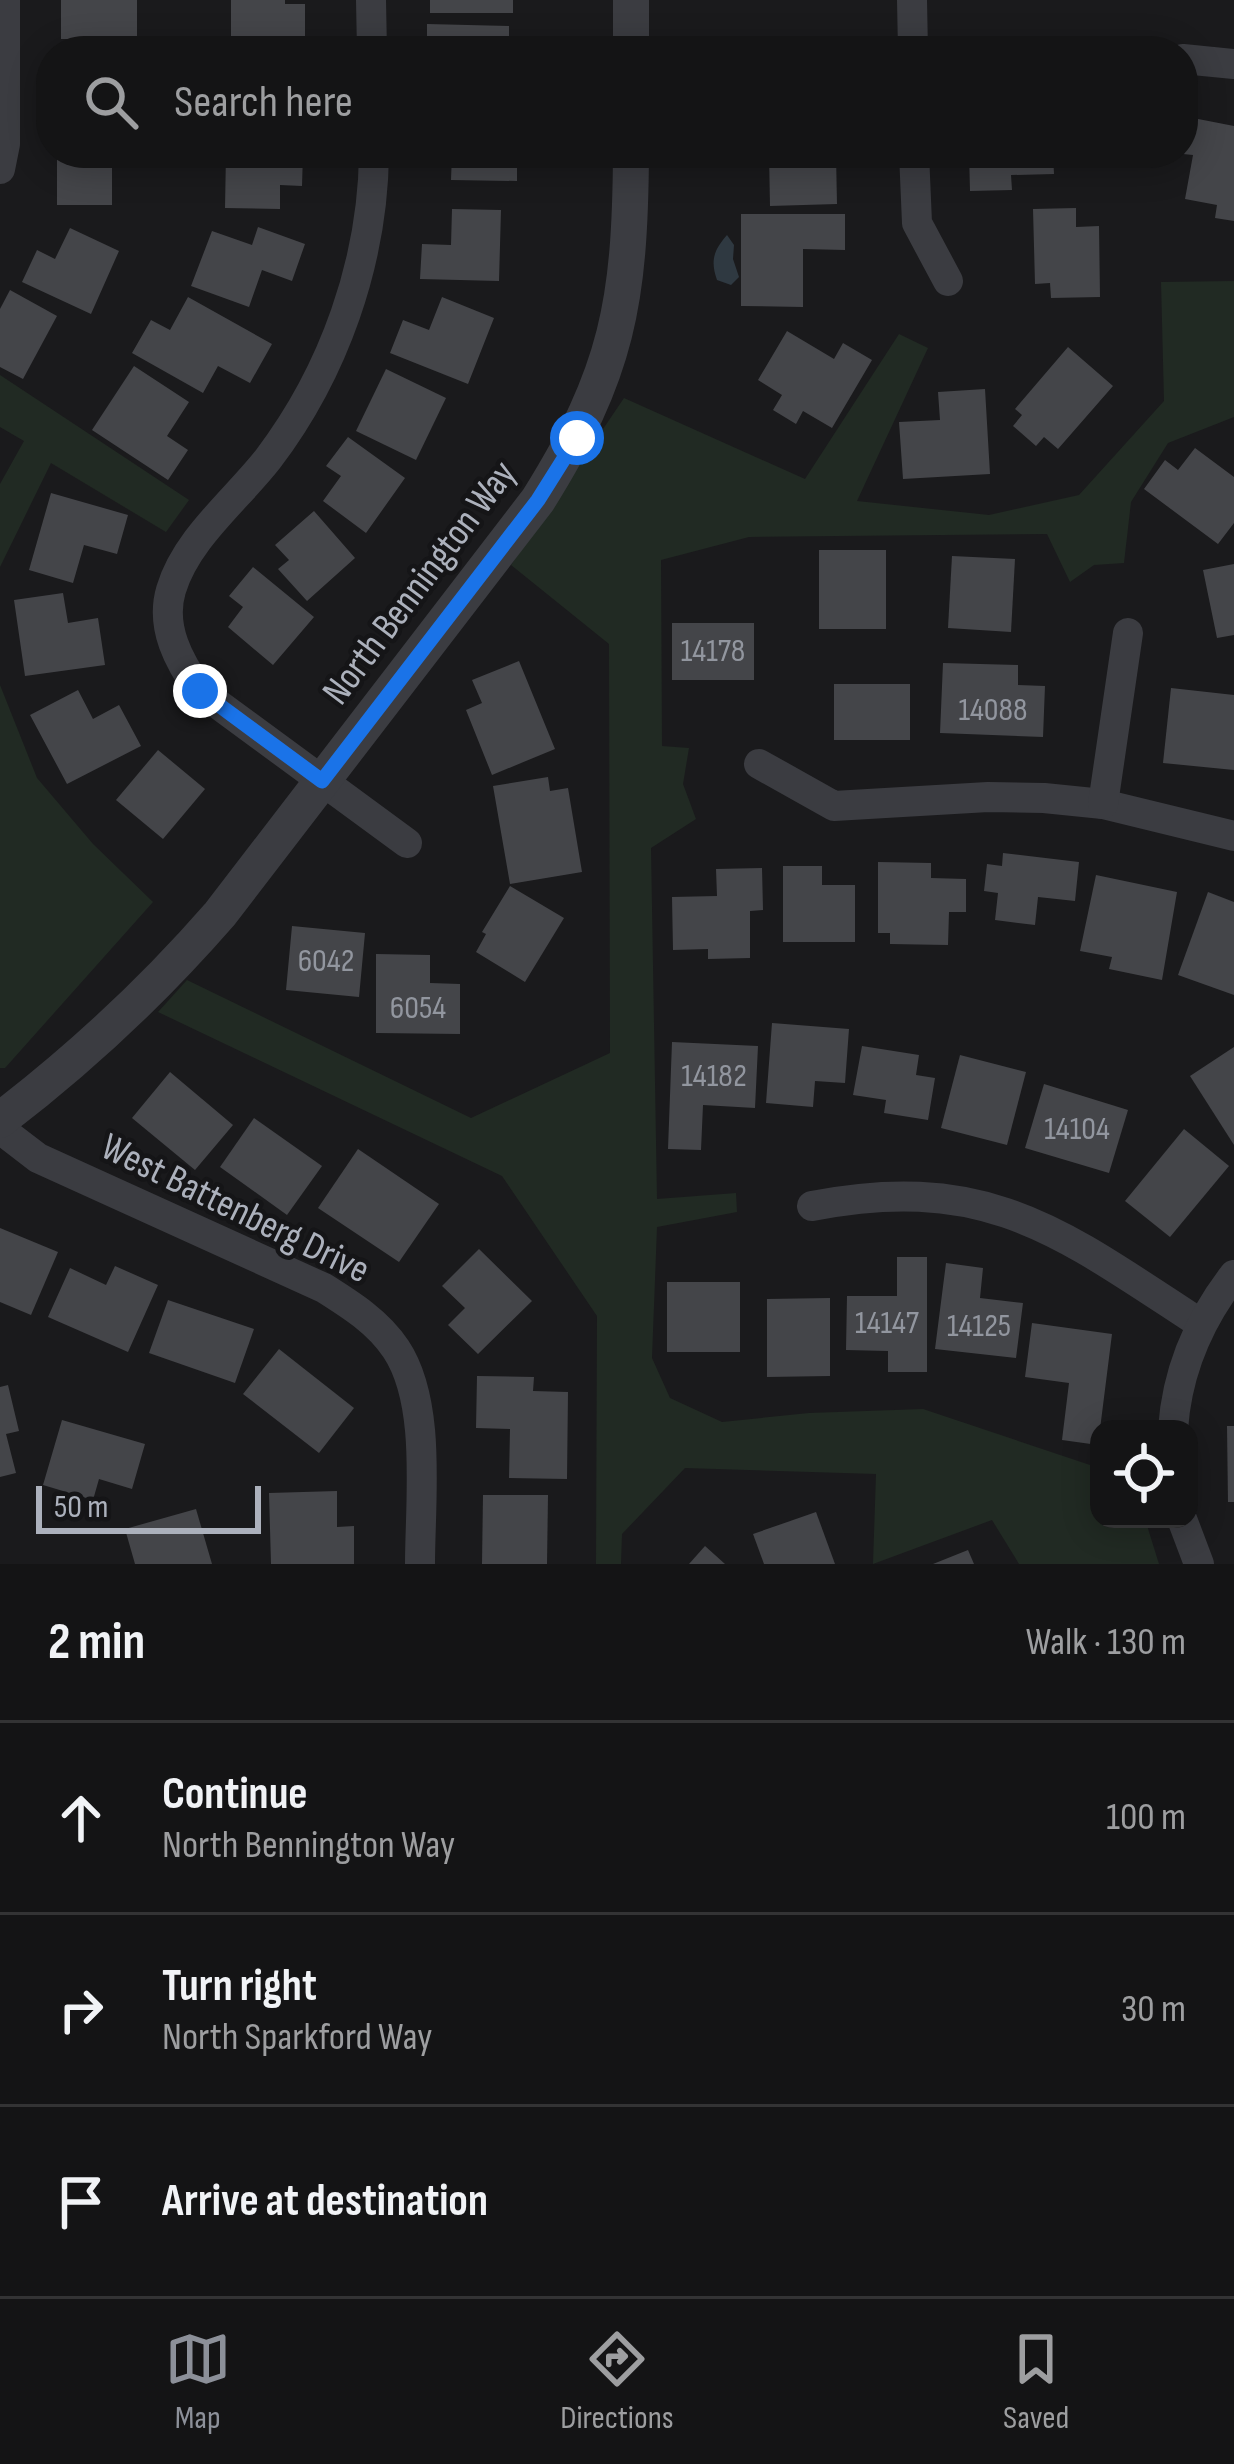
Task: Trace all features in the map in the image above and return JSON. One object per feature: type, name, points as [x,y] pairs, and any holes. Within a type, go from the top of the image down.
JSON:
[{"type":"street","points":[[2,152],[5,0]]},
{"type":"street","points":[[371,0],[372,36]]},
{"type":"street","points":[[631,0],[631,36]]},
{"type":"street","points":[[912,0],[913,36]]},
{"type":"street","points":[[1198,60],[1234,64]]},
{"type":"street","points":[[373,168],[366,235],[331,354],[298,416],[268,459],[186,556],[169,593],[169,632],[180,664],[200,691],[407,843]]},
{"type":"street","name":"North Bennington Way","points":[[0,1124],[116,1025],[177,964],[538,500],[577,438],[600,388],[618,328],[628,273],[631,168]]},
{"type":"street","points":[[915,168],[917,223],[948,281]]},
{"type":"street","points":[[1103,804],[1128,633]]},
{"type":"street","points":[[759,764],[834,806],[988,797],[1103,804],[1234,836]]},
{"type":"street","name":"West Battenberg Drive","points":[[0,1124],[38,1158],[324,1288],[363,1312],[397,1349],[412,1384],[420,1436],[420,1564]]},
{"type":"street","points":[[812,1206],[899,1195],[991,1207],[1067,1237],[1201,1324]]},
{"type":"street","points":[[1174,1420],[1178,1389],[1201,1324],[1234,1275]]},
{"type":"street","points":[[1185,1528],[1198,1564]]},
{"type":"shaded area","points":[[727,235],[734,245],[739,277],[731,285],[717,280],[714,267],[716,251]]},
{"type":"shaded area","points":[[1234,281],[1234,417],[1168,443],[1131,502],[1124,563],[1094,565],[1070,582],[1047,534],[749,537],[661,560],[662,746],[689,748],[683,784],[696,819],[651,848],[657,1199],[736,1193],[737,1212],[657,1227],[652,1358],[670,1398],[722,1422],[923,1409],[1090,1465],[1090,1528],[1148,1528],[1159,1564],[1019,1564],[992,1520],[873,1564],[876,1474],[685,1468],[622,1534],[621,1564],[596,1564],[597,1316],[502,1176],[158,1012],[187,980],[471,1118],[610,1053],[609,644],[511,565],[624,398],[805,479],[899,334],[928,348],[857,501],[989,515],[1079,495],[1164,401],[1161,282]]},
{"type":"shaded area","points":[[0,375],[189,500],[166,532],[51,463],[0,567],[0,484],[24,441],[0,427]]},
{"type":"shaded area","points":[[0,685],[37,778],[93,844],[153,902],[5,1068],[0,1068]]},
{"type":"building","points":[[61,0],[137,0],[137,36],[61,36]]},
{"type":"building","points":[[231,0],[305,4],[305,36],[231,36]]},
{"type":"building","points":[[430,0],[513,0],[513,13],[430,13]]},
{"type":"building","points":[[427,24],[509,26],[509,36],[427,36]]},
{"type":"building","points":[[1198,119],[1234,126],[1234,221],[1215,218],[1217,205],[1185,199],[1191,168],[1198,168]]},
{"type":"building","points":[[57,168],[112,168],[112,205],[57,205]]},
{"type":"building","points":[[226,168],[303,168],[302,186],[280,185],[280,209],[225,208]]},
{"type":"building","points":[[451,168],[517,168],[517,181],[451,180]]},
{"type":"building","points":[[769,168],[836,168],[837,204],[770,206]]},
{"type":"building","points":[[969,168],[1054,168],[1054,174],[1011,175],[1012,190],[970,191]]},
{"type":"building","points":[[1076,208],[1076,227],[1099,226],[1100,297],[1051,298],[1050,283],[1035,284],[1033,209]]},
{"type":"building","points":[[452,209],[501,210],[499,281],[420,279],[422,244],[451,245]]},
{"type":"building","points":[[741,214],[845,214],[845,250],[803,249],[803,307],[741,306]]},
{"type":"building","points":[[258,227],[305,244],[292,281],[262,270],[249,307],[191,286],[212,231],[252,245]]},
{"type":"building","points":[[70,228],[119,251],[91,314],[22,282],[37,250],[55,259]]},
{"type":"building","points":[[10,290],[57,316],[23,379],[0,367],[0,309]]},
{"type":"building","points":[[188,297],[272,344],[250,383],[218,366],[203,393],[132,353],[151,320],[170,330]]},
{"type":"building","points":[[442,297],[494,318],[468,384],[390,353],[403,320],[429,330]]},
{"type":"building","points":[[787,331],[834,359],[843,343],[872,360],[832,428],[803,411],[796,424],[773,410],[782,395],[758,380]]},
{"type":"building","points":[[1068,347],[1113,386],[1058,449],[1044,437],[1036,446],[1013,426],[1022,415],[1015,409]]},
{"type":"building","points":[[134,366],[189,402],[167,436],[188,450],[168,480],[92,430]]},
{"type":"building","points":[[386,369],[446,398],[416,460],[356,431]]},
{"type":"building","points":[[985,389],[990,474],[903,479],[899,422],[940,420],[938,392]]},
{"type":"building","points":[[348,437],[405,478],[366,533],[323,501],[341,476],[326,466]]},
{"type":"building","points":[[1195,448],[1234,477],[1234,523],[1218,544],[1144,489],[1165,460],[1178,470]]},
{"type":"building","points":[[51,493],[128,515],[117,554],[84,545],[73,583],[29,570]]},
{"type":"building","points":[[314,511],[355,558],[307,601],[278,569],[289,560],[275,545]]},
{"type":"building","points":[[819,550],[886,550],[886,629],[819,629]]},
{"type":"building","points":[[952,556],[1015,559],[1011,632],[948,628]]},
{"type":"building","points":[[1234,564],[1234,635],[1217,638],[1203,570]]},
{"type":"building","points":[[253,567],[314,617],[273,665],[228,627],[243,607],[229,596]]},
{"type":"building","points":[[63,593],[68,623],[98,618],[105,665],[25,676],[14,600]]},
{"type":"building","points":[[672,623],[754,623],[754,680],[672,680]]},
{"type":"building","points":[[519,661],[555,749],[492,775],[466,710],[482,703],[472,680]]},
{"type":"building","points":[[943,663],[1018,665],[1018,685],[1045,686],[1043,737],[940,733]]},
{"type":"building","points":[[834,684],[910,684],[910,740],[834,740]]},
{"type":"building","points":[[1171,688],[1234,695],[1234,770],[1163,763]]},
{"type":"building","points":[[78,690],[93,719],[119,705],[141,746],[67,784],[30,715]]},
{"type":"building","points":[[158,750],[205,789],[163,839],[116,800]]},
{"type":"building","points":[[548,777],[550,791],[568,788],[582,872],[510,884],[493,786]]},
{"type":"building","points":[[1003,853],[1079,862],[1075,901],[1038,897],[1035,925],[995,920],[998,893],[984,891],[987,864],[1002,866]]},
{"type":"building","points":[[878,862],[931,863],[931,878],[966,879],[966,912],[949,912],[948,945],[890,944],[890,933],[878,933]]},
{"type":"building","points":[[783,866],[822,866],[822,885],[855,885],[855,942],[783,942]]},
{"type":"building","points":[[762,868],[763,910],[750,911],[750,958],[708,959],[708,949],[673,950],[672,897],[717,896],[716,869]]},
{"type":"building","points":[[1096,875],[1177,892],[1162,980],[1109,969],[1112,957],[1080,951]]},
{"type":"building","points":[[510,886],[564,918],[525,982],[476,952],[486,934],[482,932]]},
{"type":"building","points":[[1208,892],[1234,902],[1234,995],[1178,975]]},
{"type":"building","points":[[292,926],[365,933],[359,997],[286,990]]},
{"type":"building","points":[[376,954],[430,955],[430,983],[460,984],[460,1034],[376,1033]]},
{"type":"building","points":[[772,1023],[849,1029],[845,1083],[815,1081],[813,1107],[766,1103]]},
{"type":"building","points":[[672,1042],[758,1046],[755,1108],[703,1105],[701,1150],[668,1149]]},
{"type":"building","points":[[862,1046],[919,1055],[916,1075],[935,1078],[928,1120],[884,1113],[886,1100],[853,1095]]},
{"type":"building","points":[[1234,1047],[1234,1145],[1190,1076]]},
{"type":"building","points":[[960,1055],[1026,1072],[1007,1145],[941,1128]]},
{"type":"building","points":[[170,1072],[233,1125],[195,1170],[132,1118]]},
{"type":"building","points":[[1044,1084],[1128,1110],[1109,1173],[1025,1148]]},
{"type":"building","points":[[254,1118],[322,1166],[287,1215],[220,1167]]},
{"type":"building","points":[[1184,1129],[1229,1166],[1170,1237],[1125,1201]]},
{"type":"building","points":[[358,1149],[439,1204],[399,1262],[318,1208]]},
{"type":"building","points":[[0,1228],[58,1252],[31,1315],[0,1302]]},
{"type":"building","points":[[479,1249],[532,1301],[478,1354],[448,1325],[465,1308],[442,1286]]},
{"type":"building","points":[[897,1257],[927,1257],[927,1372],[888,1372],[888,1351],[846,1350],[847,1296],[897,1296]]},
{"type":"building","points":[[946,1263],[983,1268],[980,1298],[1023,1303],[1016,1358],[935,1349]]},
{"type":"building","points":[[115,1266],[158,1285],[128,1352],[48,1317],[70,1268],[106,1285]]},
{"type":"building","points":[[667,1282],[740,1282],[740,1352],[667,1352]]},
{"type":"building","points":[[830,1298],[830,1376],[767,1377],[767,1299]]},
{"type":"building","points":[[168,1300],[254,1329],[235,1383],[149,1353]]},
{"type":"building","points":[[1032,1323],[1112,1334],[1101,1420],[1090,1420],[1090,1444],[1062,1440],[1069,1383],[1025,1377]]},
{"type":"building","points":[[279,1349],[354,1408],[319,1453],[243,1394]]},
{"type":"building","points":[[477,1376],[534,1377],[533,1391],[568,1392],[567,1479],[509,1478],[510,1429],[476,1428]]},
{"type":"building","points":[[8,1385],[19,1431],[6,1434],[16,1473],[0,1477],[0,1387]]},
{"type":"building","points":[[62,1420],[145,1444],[132,1489],[99,1479],[93,1500],[43,1485]]},
{"type":"building","points":[[1227,1426],[1234,1426],[1234,1502],[1228,1502]]},
{"type":"building","points":[[337,1491],[337,1527],[354,1526],[354,1564],[271,1564],[269,1493]]},
{"type":"building","points":[[483,1495],[548,1495],[547,1564],[482,1564]]},
{"type":"building","points":[[196,1509],[212,1564],[135,1564],[125,1529]]},
{"type":"building","points":[[816,1512],[835,1564],[764,1564],[753,1534]]},
{"type":"building","points":[[705,1546],[725,1564],[689,1564]]},
{"type":"building","points":[[968,1550],[974,1564],[933,1564]]},
{"type":"route","points":[[200,691],[322,781],[538,500],[577,438]]}]
